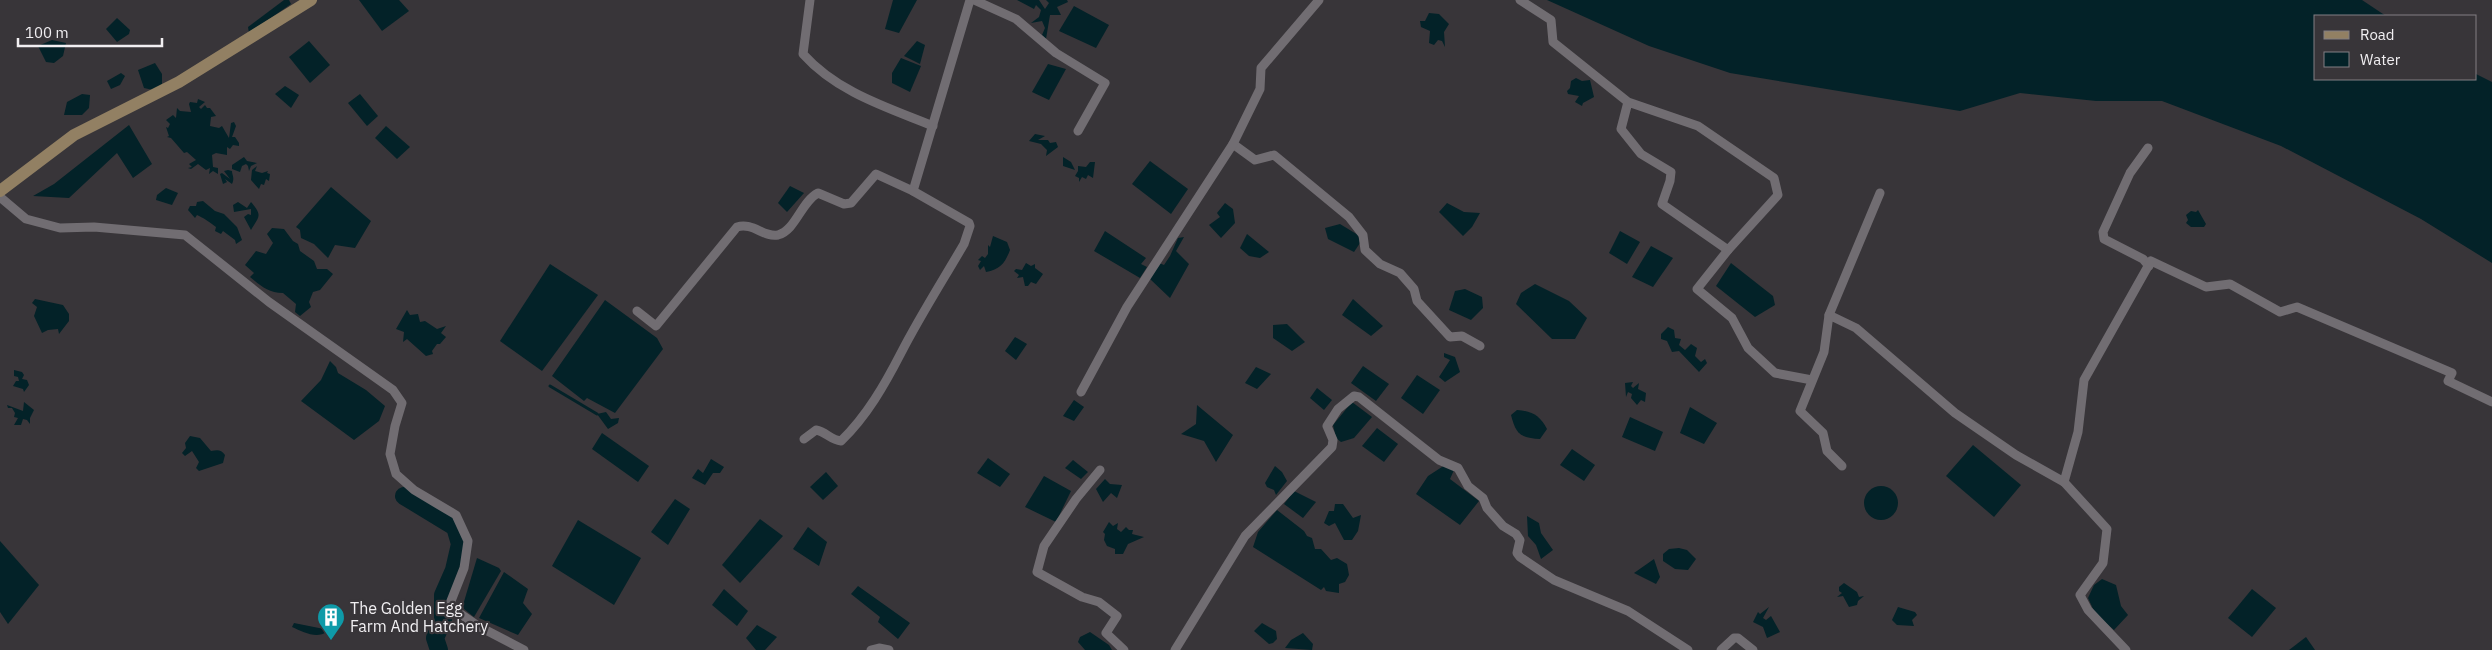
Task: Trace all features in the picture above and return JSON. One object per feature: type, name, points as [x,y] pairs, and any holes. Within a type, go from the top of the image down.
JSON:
[{"type":"main road","points":[[0,191],[74,135],[179,82],[292,5],[311,0]]},
{"type":"street","points":[[810,0],[803,54],[817,70],[859,97],[933,126]]},
{"type":"street","points":[[913,192],[970,0]]},
{"type":"street","points":[[974,0],[1016,18],[1056,53],[1105,83],[1078,131]]},
{"type":"street","points":[[1081,392],[1127,307],[1233,144],[1260,89],[1261,68],[1319,0]]},
{"type":"street","points":[[1520,0],[1551,20],[1553,42],[1628,102],[1698,126],[1774,178],[1778,195],[1728,250],[1697,289],[1732,318],[1748,348],[1775,373],[1812,380]]},
{"type":"street","points":[[1628,102],[1621,129],[1641,154],[1671,172],[1662,204],[1728,250]]},
{"type":"street","points":[[1233,144],[1255,160],[1274,155],[1315,188],[1349,217],[1363,235],[1365,250],[1380,264],[1400,273],[1414,289],[1417,301],[1450,337],[1462,336],[1480,346]]},
{"type":"street","points":[[2148,148],[2130,173],[2103,232],[2104,239],[2143,260],[2149,266]]},
{"type":"street","points":[[637,311],[656,326],[737,227],[746,224],[775,236],[785,232],[810,198],[818,193],[844,204],[851,203],[876,174],[913,192],[968,223],[970,226],[964,244],[901,353],[888,380],[852,430],[841,441],[816,430],[804,440]]},
{"type":"street","points":[[1842,466],[1827,451],[1823,433],[1800,411],[1824,352],[1829,315],[1880,193]]},
{"type":"street","points":[[0,197],[26,219],[60,228],[94,227],[185,235],[270,302],[392,390],[402,403],[395,426],[390,454],[396,474],[414,490],[456,515],[468,541],[464,568],[449,606],[478,626],[524,650]]},
{"type":"street","points":[[2064,482],[2078,432],[2084,380],[2151,261],[2206,287],[2230,284],[2280,312],[2297,307],[2452,373],[2448,381],[2492,402]]},
{"type":"street","points":[[1829,315],[1856,328],[1955,413],[2016,455],[2064,482],[2107,529],[2102,563],[2080,595],[2088,610],[2126,650]]},
{"type":"street","points":[[1175,650],[1245,536],[1332,446],[1333,440],[1327,426],[1338,409],[1354,396],[1400,428],[1439,460],[1458,468],[1468,486],[1483,498],[1487,508],[1503,526],[1516,534],[1520,540],[1518,552],[1520,557],[1554,580],[1628,611],[1688,650]]},
{"type":"street","points":[[1100,470],[1076,500],[1044,546],[1037,572],[1082,597],[1099,602],[1117,616],[1106,632],[1124,650]]},
{"type":"street","points":[[1721,650],[1734,638],[1738,638],[1753,650]]},
{"type":"street","points":[[871,650],[879,648],[889,650]]},
{"type":"water","points":[[284,0],[289,0],[291,4],[249,33],[248,27]]},
{"type":"water","points":[[359,0],[399,0],[409,11],[382,31]]},
{"type":"water","points":[[893,0],[917,0],[899,33],[885,29]]},
{"type":"water","points":[[1017,0],[1039,0],[1045,9],[1049,3],[1046,0],[1067,0],[1068,2],[1057,7],[1061,15],[1050,15],[1046,39],[1042,35],[1045,28],[1042,21],[1031,23],[1039,17],[1041,10],[1036,5],[1034,9]]},
{"type":"water","points":[[1547,0],[2362,0],[2384,15],[2314,15],[2314,80],[2477,80],[2477,74],[2492,82],[2492,263],[2421,219],[2281,146],[2162,101],[2096,101],[2020,93],[1960,111],[1730,73],[1649,46]]},
{"type":"water","points":[[1074,6],[1109,25],[1096,48],[1059,31]]},
{"type":"water","points":[[1429,13],[1439,14],[1449,24],[1444,32],[1445,47],[1442,41],[1438,40],[1434,45],[1429,43],[1430,31],[1421,27],[1420,21],[1425,21]]},
{"type":"water","points":[[117,18],[130,30],[129,34],[117,42],[106,29]]},
{"type":"water","points":[[52,40],[66,43],[63,56],[54,63],[46,62],[38,46]]},
{"type":"water","points":[[309,41],[330,65],[310,83],[289,57]]},
{"type":"water","points":[[917,41],[925,45],[920,64],[904,56]]},
{"type":"water","points":[[901,58],[921,66],[910,92],[892,83],[892,73]]},
{"type":"water","points":[[155,63],[162,74],[162,84],[153,90],[144,88],[138,70]]},
{"type":"water","points":[[1048,64],[1066,69],[1049,100],[1032,92]]},
{"type":"water","points":[[121,73],[125,76],[120,85],[111,89],[107,81]]},
{"type":"water","points":[[1576,78],[1582,81],[1590,80],[1594,97],[1583,103],[1582,106],[1575,102],[1579,96],[1568,94],[1567,91],[1570,88],[1571,81]]},
{"type":"water","points":[[285,86],[299,95],[291,108],[275,94]]},
{"type":"water","points":[[82,94],[90,95],[89,108],[82,115],[64,115],[67,102]]},
{"type":"water","points":[[360,94],[378,116],[367,126],[348,103]]},
{"type":"water","points":[[198,99],[205,102],[199,107],[201,109],[205,105],[216,116],[211,117],[210,126],[219,128],[222,126],[229,138],[231,123],[234,122],[236,126],[232,137],[235,137],[239,146],[233,145],[230,149],[227,147],[227,155],[216,153],[212,155],[213,167],[218,168],[218,174],[213,171],[209,174],[210,168],[206,170],[198,164],[191,169],[188,168],[192,167],[189,164],[196,160],[187,152],[184,153],[171,138],[167,137],[169,136],[166,127],[168,128],[170,124],[166,120],[173,115],[176,118],[177,108],[180,111],[191,112],[190,102],[197,103]]},
{"type":"water","points":[[129,125],[152,164],[133,178],[117,153],[69,198],[33,196],[54,184]]},
{"type":"water","points":[[386,126],[410,147],[397,159],[375,138]]},
{"type":"water","points":[[1035,134],[1045,136],[1038,140],[1048,140],[1050,143],[1056,142],[1058,147],[1046,156],[1047,150],[1041,144],[1029,141]]},
{"type":"water","points":[[244,157],[247,161],[257,163],[251,166],[249,171],[246,164],[242,166],[240,172],[232,169],[232,165]]},
{"type":"water","points":[[1063,157],[1071,162],[1075,170],[1063,166]]},
{"type":"water","points":[[1150,161],[1188,189],[1171,214],[1132,184]]},
{"type":"water","points":[[1090,162],[1095,162],[1093,178],[1088,175],[1086,179],[1082,177],[1079,182],[1079,178],[1075,176],[1078,166],[1086,167]]},
{"type":"water","points":[[257,166],[255,171],[262,173],[268,171],[267,173],[270,174],[269,181],[266,179],[264,185],[261,184],[259,189],[251,180],[252,170]]},
{"type":"water","points":[[224,171],[232,171],[233,182],[232,184],[225,179],[227,182],[223,184],[220,174],[222,173],[230,179]]},
{"type":"water","points":[[790,186],[804,193],[787,212],[778,203]]},
{"type":"water","points":[[331,187],[371,221],[355,248],[335,245],[328,258],[314,244],[301,238],[300,230],[296,227]]},
{"type":"water","points":[[166,188],[178,193],[172,205],[156,200],[157,195]]},
{"type":"water","points":[[203,201],[215,211],[224,214],[237,227],[242,240],[236,244],[235,240],[223,231],[221,234],[215,231],[216,227],[206,220],[197,215],[195,218],[188,210],[190,206],[196,206],[197,202]]},
{"type":"water","points":[[238,202],[247,208],[251,202],[257,210],[258,219],[251,230],[244,217],[248,214],[251,215],[251,209],[234,212],[233,205]]},
{"type":"water","points":[[1225,203],[1233,209],[1235,223],[1221,238],[1209,225],[1220,217],[1217,213]]},
{"type":"water","points":[[1447,203],[1464,212],[1480,213],[1472,227],[1463,236],[1439,212]]},
{"type":"water","points":[[2198,210],[2206,224],[2204,227],[2191,227],[2186,223],[2188,220],[2186,215],[2191,211],[2196,212]]},
{"type":"water","points":[[1340,224],[1358,235],[1360,243],[1354,252],[1328,239],[1325,228]]},
{"type":"water","points":[[272,228],[284,229],[293,241],[298,244],[300,251],[314,261],[317,269],[327,269],[333,274],[320,290],[313,292],[309,302],[311,307],[300,316],[295,312],[296,304],[283,293],[269,290],[250,277],[254,273],[245,265],[256,251],[266,254],[273,243],[267,234]]},
{"type":"water","points":[[1105,231],[1146,258],[1141,264],[1147,267],[1140,278],[1094,251]]},
{"type":"water","points":[[1620,231],[1640,242],[1627,264],[1609,253]]},
{"type":"water","points":[[1247,234],[1269,252],[1260,258],[1249,256],[1240,248]]},
{"type":"water","points":[[993,236],[1007,242],[1010,250],[1002,265],[986,272],[984,266],[980,270],[978,266],[981,261],[978,260],[982,256],[985,258],[988,254],[988,245],[990,247]]},
{"type":"water","points":[[1184,237],[1176,251],[1189,264],[1170,298],[1150,279],[1159,263],[1164,265],[1178,238]]},
{"type":"water","points":[[1651,246],[1673,258],[1653,287],[1632,277]]},
{"type":"water","points":[[1026,263],[1031,266],[1035,264],[1035,268],[1043,274],[1036,284],[1031,282],[1028,286],[1025,286],[1023,277],[1017,278],[1019,275],[1014,271],[1016,269],[1022,270]]},
{"type":"water","points":[[1731,263],[1773,296],[1775,305],[1755,317],[1716,286]]},
{"type":"water","points":[[550,264],[598,295],[542,371],[500,341]]},
{"type":"water","points":[[1535,284],[1569,301],[1587,318],[1575,339],[1552,339],[1516,304],[1521,293]]},
{"type":"water","points":[[1465,289],[1482,297],[1483,308],[1471,320],[1449,310],[1455,291]]},
{"type":"water","points":[[35,299],[63,305],[69,314],[69,321],[59,334],[58,329],[42,333],[34,316],[37,307],[32,303]]},
{"type":"water","points":[[1353,299],[1383,326],[1371,336],[1342,315]]},
{"type":"water","points":[[605,300],[657,338],[663,349],[615,413],[587,398],[584,401],[552,376]]},
{"type":"water","points":[[407,310],[410,315],[418,314],[420,322],[425,321],[437,329],[446,326],[441,333],[446,337],[440,344],[437,344],[432,351],[433,354],[426,356],[407,339],[403,342],[404,332],[396,329]]},
{"type":"water","points":[[1287,324],[1305,342],[1292,351],[1273,338],[1273,325]]},
{"type":"water","points":[[1668,327],[1674,330],[1675,338],[1681,339],[1679,345],[1685,350],[1691,344],[1697,348],[1695,356],[1701,362],[1705,359],[1707,363],[1699,372],[1679,351],[1672,352],[1667,341],[1661,339],[1661,334]]},
{"type":"water","points":[[1015,337],[1027,344],[1016,360],[1005,351]]},
{"type":"water","points":[[1444,353],[1455,357],[1460,372],[1445,382],[1439,377],[1450,360],[1444,357]]},
{"type":"water","points":[[330,361],[336,367],[338,373],[366,390],[385,406],[379,421],[354,440],[301,401],[321,380]]},
{"type":"water","points":[[1363,366],[1389,384],[1376,401],[1351,383]]},
{"type":"water","points":[[1256,367],[1271,374],[1257,389],[1245,383]]},
{"type":"water","points":[[14,370],[22,372],[24,375],[22,379],[27,380],[29,385],[24,392],[23,389],[13,386],[16,381],[19,381],[18,377],[14,376]]},
{"type":"water","points":[[1417,375],[1440,390],[1423,414],[1401,398]]},
{"type":"water","points":[[1633,382],[1631,386],[1633,388],[1639,383],[1638,389],[1646,393],[1645,402],[1641,400],[1637,405],[1631,398],[1632,394],[1628,392],[1626,397],[1625,383]]},
{"type":"water","points":[[1317,388],[1332,400],[1324,410],[1310,398]]},
{"type":"water","points":[[1074,400],[1084,407],[1074,421],[1063,416]]},
{"type":"water","points":[[24,402],[34,410],[30,418],[30,424],[27,420],[23,419],[21,425],[14,425],[18,418],[14,417],[15,413],[7,405],[23,411]]},
{"type":"water","points":[[1352,402],[1372,417],[1354,438],[1341,442],[1336,438],[1333,425]]},
{"type":"water","points":[[1197,405],[1233,435],[1216,462],[1204,441],[1181,434],[1196,424]]},
{"type":"water","points":[[1690,407],[1717,423],[1704,444],[1680,433]]},
{"type":"water","points":[[1517,410],[1532,413],[1542,421],[1547,429],[1540,439],[1523,436],[1517,431],[1511,415]]},
{"type":"water","points":[[606,412],[611,419],[619,418],[618,423],[608,429],[597,414]]},
{"type":"water","points":[[1630,417],[1663,432],[1655,451],[1622,437]]},
{"type":"water","points":[[1377,428],[1398,444],[1384,462],[1362,446]]},
{"type":"water","points":[[602,433],[649,466],[638,482],[592,449]]},
{"type":"water","points":[[190,436],[200,438],[211,451],[217,450],[222,452],[225,455],[223,463],[199,471],[196,468],[199,462],[192,451],[185,456],[182,453],[186,448],[185,443]]},
{"type":"water","points":[[1973,445],[2021,485],[1994,517],[1946,476]]},
{"type":"water","points":[[1572,449],[1595,465],[1584,481],[1560,465]]},
{"type":"water","points":[[988,458],[1010,474],[1000,487],[977,473]]},
{"type":"water","points":[[711,459],[724,467],[720,473],[713,473],[705,485],[692,478],[698,469],[703,473]]},
{"type":"water","points":[[1073,460],[1088,472],[1081,479],[1065,468]]},
{"type":"water","points":[[1445,465],[1454,470],[1450,479],[1479,501],[1460,525],[1416,494],[1428,476]]},
{"type":"water","points":[[1275,466],[1282,472],[1287,481],[1276,495],[1274,490],[1267,487],[1265,483]]},
{"type":"water","points":[[826,472],[838,486],[823,500],[810,487]]},
{"type":"water","points":[[1044,476],[1071,491],[1056,522],[1025,507]]},
{"type":"water","points":[[1105,479],[1110,484],[1122,485],[1117,498],[1111,493],[1103,502],[1096,489]]},
{"type":"water","points":[[1881,486],[1893,491],[1898,503],[1893,515],[1881,520],[1869,515],[1864,503],[1869,491]]},
{"type":"water","points":[[1294,491],[1316,502],[1303,518],[1284,504]]},
{"type":"water","points":[[675,499],[690,509],[668,545],[651,532]]},
{"type":"water","points":[[1335,504],[1343,504],[1353,518],[1361,515],[1358,531],[1352,540],[1344,540],[1335,523],[1329,526],[1324,523],[1329,511],[1334,511]]},
{"type":"water","points":[[1277,510],[1304,531],[1307,536],[1312,538],[1315,549],[1321,549],[1331,560],[1337,558],[1347,564],[1349,575],[1345,582],[1339,584],[1339,593],[1326,591],[1324,587],[1321,590],[1253,547],[1258,532]]},
{"type":"water","points":[[1527,516],[1539,523],[1541,533],[1553,550],[1541,559],[1536,545],[1528,536]]},
{"type":"water","points":[[760,519],[783,536],[740,583],[722,565]]},
{"type":"water","points":[[578,520],[641,558],[614,605],[552,566]]},
{"type":"water","points":[[1109,522],[1113,526],[1118,523],[1117,529],[1121,532],[1126,527],[1129,530],[1133,530],[1132,534],[1144,537],[1128,544],[1123,554],[1115,554],[1115,549],[1107,546],[1104,540],[1105,534],[1103,532]]},
{"type":"water","points":[[808,527],[827,542],[819,566],[793,549]]},
{"type":"water","points":[[0,541],[39,585],[8,624],[0,612]]},
{"type":"water","points":[[1679,548],[1687,550],[1696,559],[1688,570],[1675,569],[1663,561],[1663,554],[1669,549]]},
{"type":"water","points":[[477,558],[499,568],[501,571],[474,617],[464,609],[463,605]]},
{"type":"water","points":[[1654,559],[1660,577],[1656,584],[1634,573]]},
{"type":"water","points":[[504,572],[528,589],[523,603],[532,614],[518,635],[479,618]]},
{"type":"water","points":[[2102,579],[2116,585],[2121,606],[2128,615],[2114,630],[2095,613],[2088,598],[2094,585]]},
{"type":"water","points":[[1844,583],[1857,592],[1859,597],[1864,596],[1858,601],[1857,605],[1849,607],[1843,596],[1837,597],[1842,593],[1839,591],[1839,587]]},
{"type":"water","points":[[858,586],[910,623],[898,639],[878,622],[880,617],[851,594]]},
{"type":"water","points":[[724,589],[748,611],[737,626],[712,605]]},
{"type":"water","points":[[2252,589],[2276,608],[2252,637],[2228,618]]},
{"type":"water","points":[[1769,607],[1763,618],[1766,620],[1771,616],[1780,632],[1767,638],[1763,627],[1753,622],[1758,612],[1760,614]]},
{"type":"water","points":[[1898,607],[1915,612],[1917,615],[1912,620],[1914,626],[1897,625],[1892,620]]},
{"type":"water","points":[[294,623],[324,629],[327,632],[318,635],[310,634],[292,627]]},
{"type":"water","points":[[1262,623],[1276,631],[1277,639],[1273,643],[1269,644],[1254,631]]},
{"type":"water","points":[[757,625],[777,637],[765,650],[756,650],[746,638]]},
{"type":"water","points":[[1090,632],[1109,645],[1112,650],[1085,650],[1078,642],[1080,637]]},
{"type":"water","points":[[1303,633],[1313,644],[1312,650],[1285,648],[1291,640]]},
{"type":"water","points":[[2306,637],[2315,650],[2289,650]]},
{"type":"waterway","points":[[550,386],[597,414]]},
{"type":"waterway","points":[[404,496],[455,527],[460,544],[454,570],[443,595],[443,620],[435,638],[439,650]]},
{"type":"place","name":"The Golden Egg Farm And Hatchery","points":[[331,641]]}]
